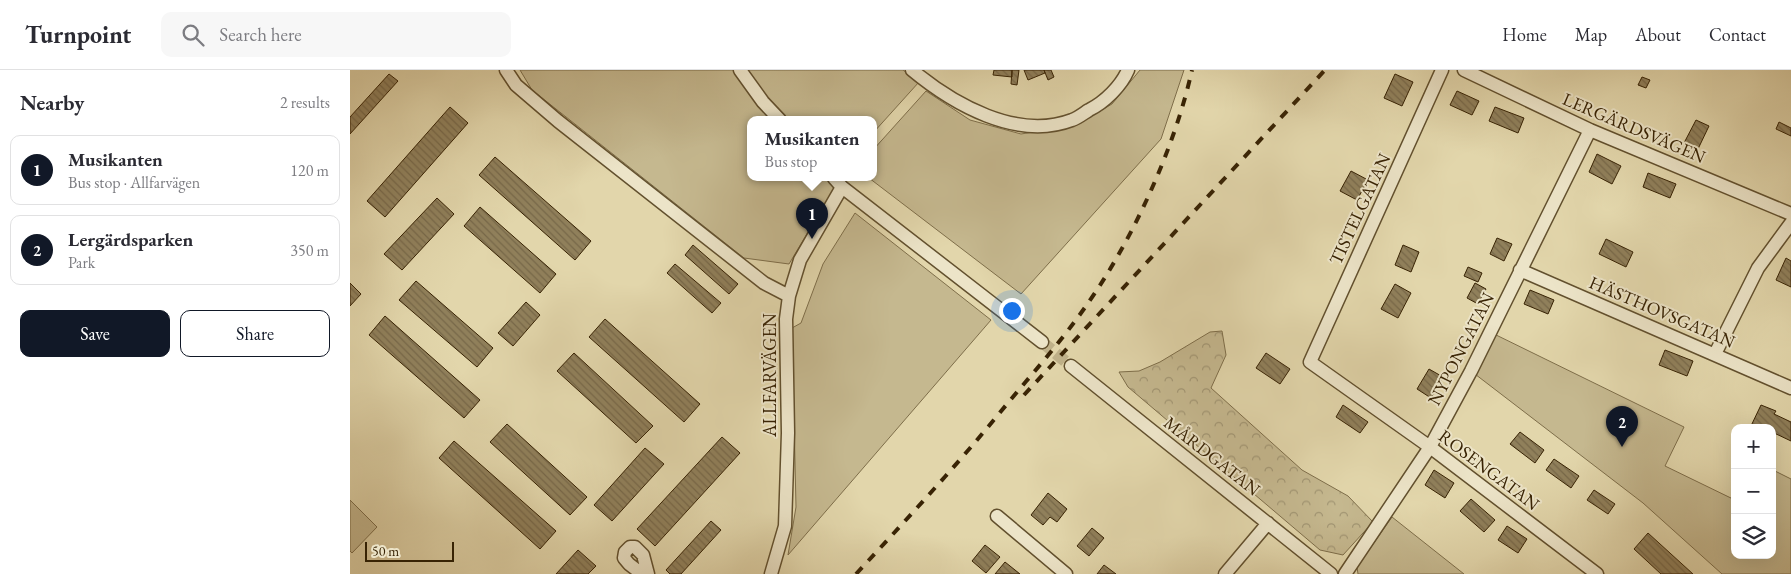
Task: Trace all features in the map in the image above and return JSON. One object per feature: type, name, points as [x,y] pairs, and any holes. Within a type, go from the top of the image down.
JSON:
[{"type":"street","points":[[506,70],[516,85],[558,121],[764,283],[789,296]]},
{"type":"street","points":[[740,70],[763,102],[776,116]]},
{"type":"street","points":[[912,70],[926,82],[974,112],[1019,125],[1047,125],[1072,120],[1101,104],[1125,78],[1128,70]]},
{"type":"street","name":"TISTELGATAN","points":[[1310,362],[1442,70]]},
{"type":"street","name":"LERGÄRDSVÄGEN","points":[[1464,70],[1590,130],[1791,214]]},
{"type":"street","name":"NYPONGATAN","points":[[1345,574],[1430,447],[1471,371],[1590,130]]},
{"type":"street","points":[[838,182],[1042,342]]},
{"type":"street","name":"ALLFARVÄGEN","points":[[771,574],[785,526],[788,432],[786,319],[789,296],[800,260],[838,182]]},
{"type":"street","points":[[1715,354],[1758,268],[1791,223]]},
{"type":"street","name":"HÄSTHOVSGATAN","points":[[1520,270],[1791,388]]},
{"type":"street","name":"ROSENGATAN","points":[[1310,362],[1430,447],[1597,574]]},
{"type":"street","name":"MÅRDGATAN","points":[[1071,366],[1331,574]]},
{"type":"street","points":[[997,516],[1066,574]]},
{"type":"street","points":[[1225,574],[1268,523]]},
{"type":"street","points":[[642,574],[624,558],[625,552],[630,547],[635,547],[640,551],[648,574]]},
{"type":"green space","points":[[520,70],[734,70],[770,116],[747,116],[747,181],[829,181],[835,187],[789,264],[744,258],[532,90]]},
{"type":"green space","points":[[746,70],[903,70],[919,82],[877,129],[877,116],[782,116],[767,101]]},
{"type":"green space","points":[[1140,70],[1184,70],[1161,139],[1021,294],[873,181],[877,181],[877,146],[926,91],[970,120],[1021,134],[1076,125],[1112,104]]},
{"type":"green space","points":[[855,213],[991,320],[788,555],[796,507],[792,328],[801,323],[823,264]]},
{"type":"green space","points":[[1222,331],[1226,355],[1211,388],[1302,470],[1348,496],[1373,522],[1343,555],[1320,550],[1128,387],[1119,372],[1139,371],[1160,362],[1210,332]]},
{"type":"green space","points":[[1490,332],[1684,427],[1665,466],[1731,498],[1731,559],[1776,559],[1776,472],[1791,479],[1791,574],[1722,574],[1643,503],[1471,371]]},
{"type":"green space","points":[[350,500],[377,527],[352,553],[350,551]]},
{"type":"green space","points":[[1392,517],[1464,574],[1358,574],[1357,567]]},
{"type":"building","points":[[994,70],[1012,70],[1012,77],[993,75]]},
{"type":"building","points":[[1012,70],[1019,70],[1017,85],[1011,84]]},
{"type":"building","points":[[1024,70],[1044,70],[1045,73],[1028,80]]},
{"type":"building","points":[[1044,70],[1051,70],[1054,77],[1048,80]]},
{"type":"building","points":[[389,74],[398,81],[350,134],[350,117]]},
{"type":"building","points":[[1395,74],[1413,82],[1402,106],[1384,98]]},
{"type":"building","points":[[1642,77],[1650,80],[1646,88],[1638,85]]},
{"type":"building","points":[[1457,91],[1479,101],[1472,115],[1450,105]]},
{"type":"building","points":[[450,107],[468,123],[385,217],[367,201]]},
{"type":"building","points":[[1495,107],[1524,118],[1518,133],[1489,121]]},
{"type":"building","points":[[1696,120],[1709,126],[1698,149],[1684,143]]},
{"type":"building","points":[[1779,122],[1791,128],[1791,136],[1776,129]]},
{"type":"building","points":[[1597,154],[1621,166],[1612,184],[1589,172]]},
{"type":"building","points":[[495,157],[591,241],[575,260],[479,175]]},
{"type":"building","points":[[1351,171],[1368,180],[1357,200],[1340,191]]},
{"type":"building","points":[[1648,173],[1676,184],[1670,198],[1643,187]]},
{"type":"building","points":[[437,198],[454,214],[402,270],[384,254]]},
{"type":"building","points":[[480,207],[556,274],[540,293],[464,226]]},
{"type":"building","points":[[1497,238],[1512,244],[1504,261],[1490,254]]},
{"type":"building","points":[[1606,239],[1633,252],[1626,267],[1599,254]]},
{"type":"building","points":[[693,245],[738,284],[729,294],[685,255]]},
{"type":"building","points":[[1403,245],[1419,252],[1411,272],[1395,265]]},
{"type":"building","points":[[1786,258],[1791,261],[1791,287],[1776,280]]},
{"type":"building","points":[[675,264],[721,303],[712,313],[667,273]]},
{"type":"building","points":[[1468,267],[1482,273],[1478,282],[1464,276]]},
{"type":"building","points":[[416,281],[493,348],[477,367],[399,300]]},
{"type":"building","points":[[350,283],[361,294],[350,306]]},
{"type":"building","points":[[1475,283],[1486,289],[1478,304],[1467,298]]},
{"type":"building","points":[[1395,284],[1411,293],[1398,318],[1381,309]]},
{"type":"building","points":[[1530,290],[1554,300],[1548,314],[1524,304]]},
{"type":"building","points":[[526,302],[540,315],[513,346],[498,333]]},
{"type":"building","points":[[385,316],[480,400],[464,418],[369,335]]},
{"type":"building","points":[[605,319],[700,404],[684,422],[589,337]]},
{"type":"building","points":[[1665,350],[1693,361],[1687,376],[1659,365]]},
{"type":"building","points":[[574,353],[653,426],[636,443],[557,371]]},
{"type":"building","points":[[1266,353],[1290,369],[1280,384],[1256,368]]},
{"type":"building","points":[[1429,369],[1443,377],[1431,398],[1417,389]]},
{"type":"building","points":[[1343,405],[1368,422],[1360,433],[1336,417]]},
{"type":"building","points":[[1761,405],[1776,411],[1774,414],[1791,422],[1791,441],[1776,434],[1776,424],[1752,424]]},
{"type":"building","points":[[507,424],[587,497],[570,515],[490,442]]},
{"type":"building","points":[[1520,432],[1544,450],[1535,463],[1510,444]]},
{"type":"building","points":[[722,437],[740,453],[655,546],[637,529]]},
{"type":"building","points":[[454,441],[556,531],[540,549],[439,458]]},
{"type":"building","points":[[645,448],[664,464],[612,521],[594,505]]},
{"type":"building","points":[[1554,459],[1579,476],[1571,488],[1546,470]]},
{"type":"building","points":[[1434,470],[1454,483],[1445,498],[1425,485]]},
{"type":"building","points":[[1594,490],[1615,504],[1608,514],[1587,500]]},
{"type":"building","points":[[1048,493],[1067,509],[1057,522],[1050,517],[1043,525],[1031,515]]},
{"type":"building","points":[[1471,499],[1495,520],[1484,532],[1460,511]]},
{"type":"building","points":[[711,521],[721,530],[681,574],[670,574],[666,570]]},
{"type":"building","points":[[1507,526],[1527,539],[1518,553],[1498,540]]},
{"type":"building","points":[[1092,528],[1104,538],[1089,556],[1077,546]]},
{"type":"building","points":[[1648,533],[1693,574],[1661,574],[1634,549]]},
{"type":"building","points":[[985,545],[1000,557],[986,573],[972,561]]},
{"type":"building","points":[[578,550],[596,566],[588,574],[556,574]]},
{"type":"building","points":[[1005,562],[1020,574],[995,574]]},
{"type":"building","points":[[1104,565],[1116,574],[1097,574]]},
{"type":"tunnel","points":[[1042,342],[1071,366]]},
{"type":"railway","points":[[856,574],[989,426],[1063,336],[1099,287],[1133,228],[1162,165],[1174,133],[1192,70]]},
{"type":"railway","points":[[1024,395],[1325,70]]},
{"type":"place","name":"Musikanten","points":[[812,239]]},
{"type":"place","name":"Lergärdsparken","points":[[1622,447]]}]
